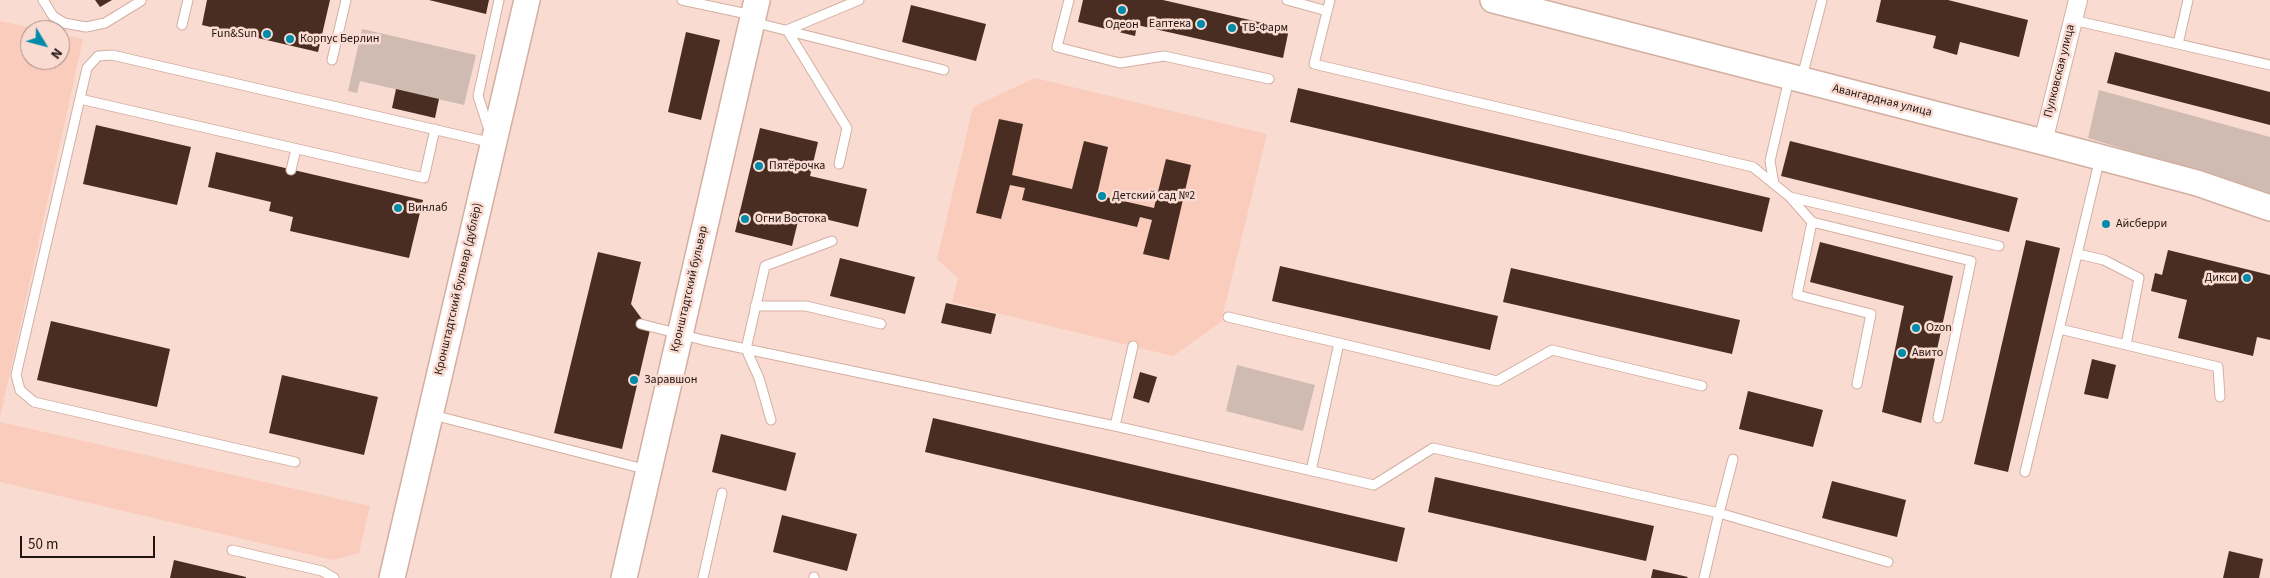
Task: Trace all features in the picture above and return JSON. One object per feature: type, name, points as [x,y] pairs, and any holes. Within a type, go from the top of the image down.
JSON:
[{"type":"main road","name":"Кронштадтский бульвар (дублёр)","points":[[392,578],[527,0]]},
{"type":"main road","name":"Авангардная улица","points":[[1493,0],[2043,142],[2197,184],[2270,208]]},
{"type":"main road","name":"Кронштадтский бульвар","points":[[624,578],[754,12]]},
{"type":"street","name":"Пулковская улица","points":[[2043,142],[2078,0]]},
{"type":"lane","points":[[43,0],[53,16],[64,23],[86,27],[105,23],[141,1]]},
{"type":"lane","points":[[182,25],[188,0]]},
{"type":"lane","points":[[332,60],[346,0]]},
{"type":"lane","points":[[494,143],[478,96],[499,0]]},
{"type":"lane","points":[[682,0],[754,12],[787,30],[944,70]]},
{"type":"lane","points":[[787,30],[859,0]]},
{"type":"lane","points":[[1069,0],[1057,47],[1120,63],[1164,56],[1269,79]]},
{"type":"lane","points":[[1287,0],[1327,10]]},
{"type":"lane","points":[[1330,0],[1314,64],[1753,167],[1790,197],[1812,222],[1971,261],[1938,418]]},
{"type":"lane","points":[[1774,184],[1770,161],[1822,0]]},
{"type":"lane","points":[[2178,44],[2188,0]]},
{"type":"lane","points":[[2073,20],[2270,65]]},
{"type":"lane","points":[[787,30],[848,128],[839,164]]},
{"type":"lane","points":[[295,462],[34,402],[20,390],[16,375],[87,68],[98,56],[112,55],[494,143]]},
{"type":"lane","points":[[80,99],[424,178],[434,129]]},
{"type":"lane","points":[[291,170],[296,148]]},
{"type":"lane","points":[[2025,472],[2100,158]]},
{"type":"lane","points":[[1790,197],[1999,246]]},
{"type":"lane","points":[[1812,222],[1797,295],[1871,314],[1857,384]]},
{"type":"lane","points":[[771,420],[759,378],[746,349],[765,266],[832,241]]},
{"type":"lane","points":[[2078,254],[2104,260],[2139,278],[2126,345]]},
{"type":"lane","points":[[755,306],[806,306],[881,324]]},
{"type":"lane","points":[[1228,317],[1497,380],[1552,350],[1702,386]]},
{"type":"lane","points":[[641,324],[746,349],[1115,426],[1374,485],[1433,448],[1719,514],[1888,562]]},
{"type":"lane","points":[[2060,329],[2218,367],[2220,398]]},
{"type":"lane","points":[[1311,470],[1339,343]]},
{"type":"lane","points":[[1115,426],[1133,346]]},
{"type":"lane","points":[[430,415],[648,470]]},
{"type":"lane","points":[[1704,578],[1733,459]]},
{"type":"lane","points":[[703,578],[722,493]]},
{"type":"lane","points":[[232,550],[322,571],[334,578]]},
{"type":"shaded area","points":[[0,21],[20,25],[20,70],[70,70],[70,36],[83,39],[0,418]]},
{"type":"shaded area","points":[[362,29],[476,55],[464,105],[360,81],[357,93],[348,91]]},
{"type":"shaded area","name":"Детский сад №2","points":[[1035,78],[1267,134],[1221,322],[1173,356],[952,302],[958,278],[937,259],[973,107]]},
{"type":"shaded area","points":[[2099,90],[2270,137],[2270,194],[2088,138]]},
{"type":"shaded area","points":[[1237,365],[1315,385],[1303,431],[1226,411]]},
{"type":"shaded area","points":[[0,422],[370,506],[359,553],[333,560],[0,482]]},
{"type":"building","points":[[95,0],[112,0],[100,7]]},
{"type":"building","name":"Корпус Берлин","points":[[207,0],[330,0],[318,52],[202,25]]},
{"type":"building","points":[[429,0],[489,0],[486,14]]},
{"type":"building","points":[[1083,0],[1163,0],[1289,29],[1283,58],[1137,25],[1135,36],[1078,22]]},
{"type":"building","points":[[1881,0],[1948,0],[2028,20],[2019,57],[1960,42],[1957,55],[1933,48],[1936,36],[1876,22]]},
{"type":"building","points":[[911,5],[986,24],[976,61],[902,42]]},
{"type":"building","points":[[686,32],[720,40],[701,120],[668,112]]},
{"type":"building","points":[[2115,52],[2270,92],[2270,125],[2107,83]]},
{"type":"building","points":[[1298,88],[1770,198],[1762,232],[1290,122]]},
{"type":"building","points":[[396,89],[439,99],[435,118],[392,108]]},
{"type":"building","points":[[999,119],[1023,124],[1012,175],[1072,189],[1084,141],[1108,147],[1097,195],[1154,208],[1166,159],[1191,165],[1169,260],[1143,254],[1152,220],[1140,217],[1137,227],[1022,200],[1025,188],[1010,185],[1001,219],[976,213]]},
{"type":"building","points":[[96,125],[191,147],[177,205],[83,184]]},
{"type":"building","points":[[760,128],[818,142],[810,176],[867,189],[858,227],[800,213],[792,246],[735,232]]},
{"type":"building","points":[[1790,141],[2018,198],[2009,232],[1781,176]]},
{"type":"building","points":[[216,152],[423,200],[409,258],[290,231],[293,217],[269,211],[271,202],[208,187]]},
{"type":"building","points":[[2026,240],[2060,248],[2008,472],[1974,464]]},
{"type":"building","points":[[1820,242],[1953,276],[1921,423],[1882,412],[1904,306],[1810,282]]},
{"type":"building","points":[[2168,250],[2270,275],[2270,340],[2257,337],[2253,356],[2178,338],[2187,300],[2151,291],[2155,273],[2162,275]]},
{"type":"building","points":[[598,252],[641,262],[631,304],[650,330],[622,449],[554,433]]},
{"type":"building","points":[[840,258],[915,277],[905,314],[830,296]]},
{"type":"building","points":[[1280,266],[1498,316],[1490,350],[1272,301]]},
{"type":"building","points":[[1511,268],[1740,320],[1732,354],[1503,302]]},
{"type":"building","points":[[946,303],[996,314],[991,334],[941,323]]},
{"type":"building","points":[[51,321],[170,349],[157,407],[37,380]]},
{"type":"building","points":[[2092,359],[2116,365],[2108,399],[2084,394]]},
{"type":"building","points":[[1140,372],[1157,377],[1149,403],[1133,398]]},
{"type":"building","points":[[282,375],[378,397],[364,455],[269,433]]},
{"type":"building","points":[[1748,391],[1823,410],[1813,447],[1739,429]]},
{"type":"building","points":[[933,418],[1405,528],[1397,562],[925,452]]},
{"type":"building","points":[[721,434],[796,453],[786,491],[712,472]]},
{"type":"building","points":[[1435,477],[1654,526],[1646,561],[1428,512]]},
{"type":"building","points":[[1832,481],[1906,500],[1897,537],[1822,518]]},
{"type":"building","points":[[782,515],[857,534],[847,571],[773,552]]},
{"type":"building","points":[[2229,551],[2263,559],[2259,578],[2223,578]]},
{"type":"building","points":[[174,560],[246,577],[246,578],[170,578]]},
{"type":"building","points":[[1653,569],[1688,577],[1651,578]]},
{"type":"place","name":"Одеон","points":[[1122,10]]},
{"type":"place","name":"Еаптека","points":[[1201,24]]},
{"type":"place","name":"ТВ-Фарм","points":[[1232,28]]},
{"type":"place","name":"Fun&Sun","points":[[267,34]]},
{"type":"place","name":"Корпус Берлин","points":[[290,39]]},
{"type":"place","name":"Пятёрочка","points":[[759,166]]},
{"type":"place","name":"Детский сад №2","points":[[1102,196]]},
{"type":"place","name":"Винлаб","points":[[398,208]]},
{"type":"place","name":"Огни Востока","points":[[745,219]]},
{"type":"place","name":"Айсберри","points":[[2106,224]]},
{"type":"place","name":"Дикси","points":[[2247,278]]},
{"type":"place","name":"Ozon","points":[[1916,328]]},
{"type":"place","name":"Авито","points":[[1902,353]]},
{"type":"place","name":"Заравшон","points":[[634,380]]}]
